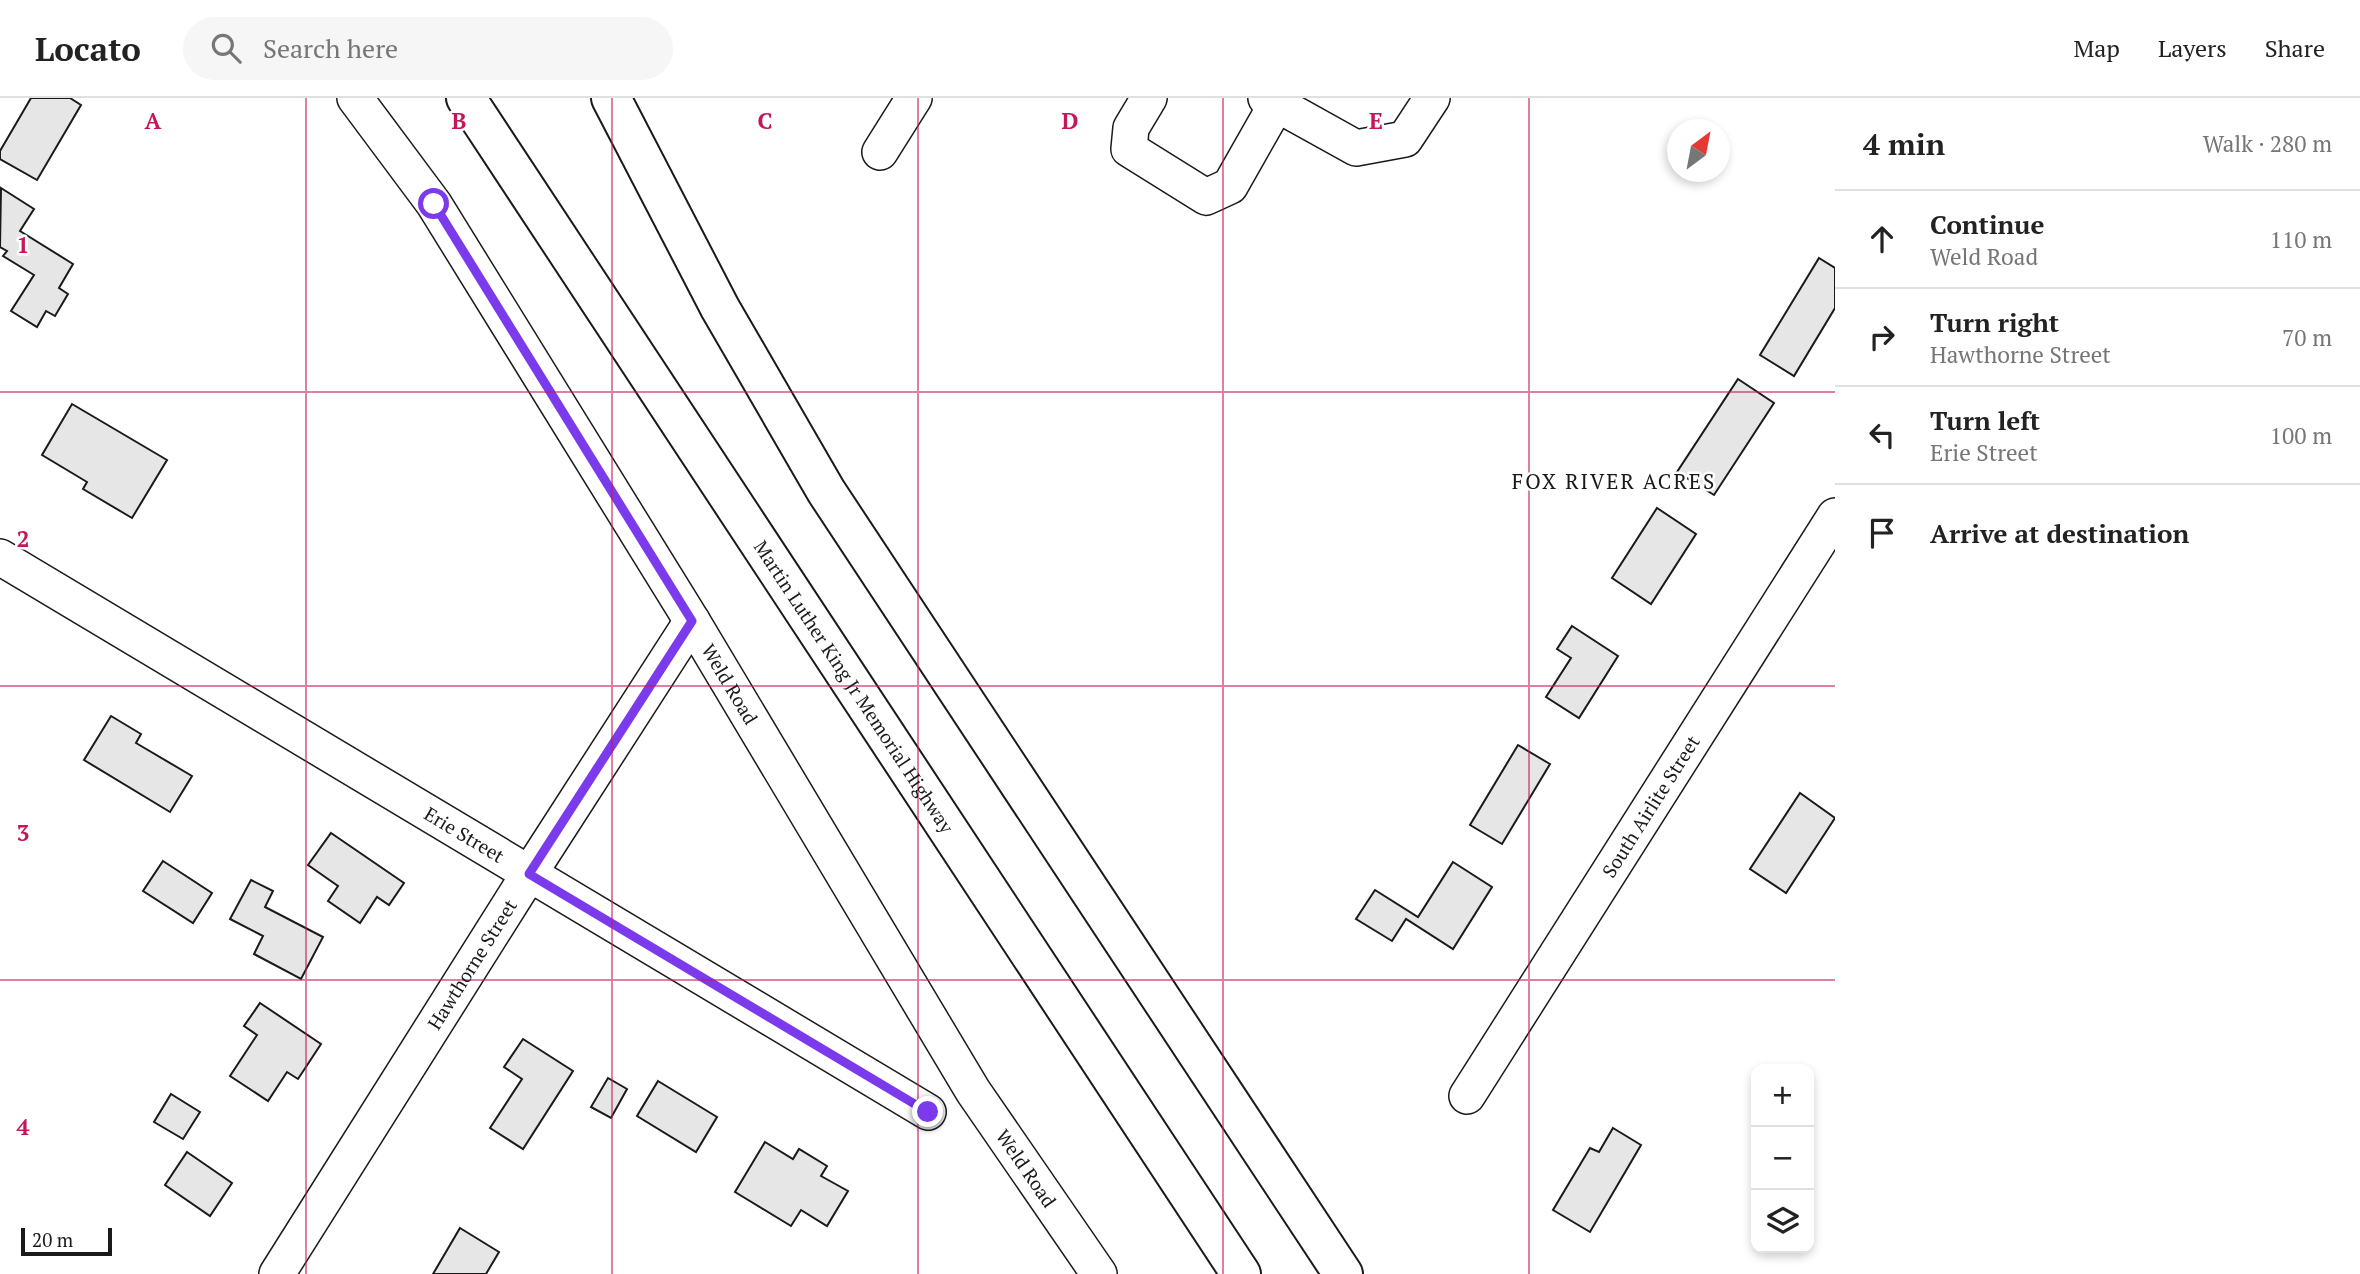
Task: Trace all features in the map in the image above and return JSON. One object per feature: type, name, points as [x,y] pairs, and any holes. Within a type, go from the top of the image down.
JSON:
[{"type":"highway","name":"Martin Luther King Jr Memorial Highway","points":[[467,98],[1241,1274]]},
{"type":"highway","points":[[611,98],[720,308],[826,491],[1343,1274]]},
{"type":"street","name":"Weld Road","points":[[355,98],[434,204],[692,621],[973,1091],[1099,1274]]},
{"type":"street","points":[[880,152],[914,98]]},
{"type":"street","points":[[1149,98],[1131,128],[1129,149],[1206,197],[1230,186],[1271,101],[1356,148],[1405,139],[1432,98]]},
{"type":"street","name":"South Airlite Street","points":[[1467,1097],[1835,516]]},
{"type":"street","name":"Erie Street","points":[[0,557],[928,1112]]},
{"type":"street","name":"Hawthorne Street","points":[[277,1274],[692,621]]},
{"type":"building","points":[[31,98],[70,98],[81,105],[37,180],[0,159],[0,151]]},
{"type":"building","points":[[1,188],[34,209],[20,231],[73,264],[59,288],[68,294],[55,316],[46,311],[37,327],[11,311],[34,275],[3,256],[7,251],[0,247]]},
{"type":"building","points":[[1819,258],[1835,268],[1835,308],[1794,376],[1760,355]]},
{"type":"building","points":[[1738,379],[1774,403],[1714,495],[1677,472]]},
{"type":"building","points":[[72,404],[167,460],[132,518],[83,489],[87,482],[42,455]]},
{"type":"building","points":[[1657,508],[1696,534],[1651,604],[1612,578]]},
{"type":"building","points":[[1572,626],[1618,656],[1579,718],[1546,697],[1571,658],[1557,649]]},
{"type":"building","points":[[111,716],[141,734],[136,743],[192,776],[170,812],[84,760]]},
{"type":"building","points":[[1518,745],[1550,764],[1502,844],[1470,825]]},
{"type":"building","points":[[1800,793],[1835,818],[1786,893],[1750,869]]},
{"type":"building","points":[[331,833],[404,883],[389,905],[377,897],[360,923],[328,901],[338,886],[308,865]]},
{"type":"building","points":[[163,861],[212,893],[193,923],[143,891]]},
{"type":"building","points":[[1453,862],[1492,887],[1453,949],[1406,919],[1392,941],[1356,919],[1375,890],[1418,917]]},
{"type":"building","points":[[251,880],[273,891],[265,907],[323,937],[301,979],[254,954],[263,936],[230,919]]},
{"type":"building","points":[[260,1003],[321,1044],[298,1079],[287,1072],[268,1101],[230,1076],[257,1035],[244,1026]]},
{"type":"building","points":[[523,1039],[573,1071],[523,1149],[490,1128],[522,1079],[504,1067]]},
{"type":"building","points":[[608,1078],[627,1089],[611,1118],[591,1107]]},
{"type":"building","points":[[658,1081],[717,1117],[696,1152],[637,1116]]},
{"type":"building","points":[[171,1094],[200,1112],[183,1139],[154,1122]]},
{"type":"building","points":[[1613,1128],[1641,1145],[1590,1232],[1553,1210],[1590,1148],[1599,1152]]},
{"type":"building","points":[[765,1142],[793,1159],[799,1149],[827,1166],[821,1176],[848,1191],[827,1226],[801,1210],[791,1226],[735,1192]]},
{"type":"building","points":[[187,1152],[232,1183],[210,1216],[165,1185]]},
{"type":"building","points":[[460,1228],[499,1252],[486,1274],[433,1274]]},
{"type":"district","name":"FOX RIVER ACRES","points":[[1614,482]]},
{"type":"route","points":[[434,204],[692,621],[529,874],[928,1112]]}]
